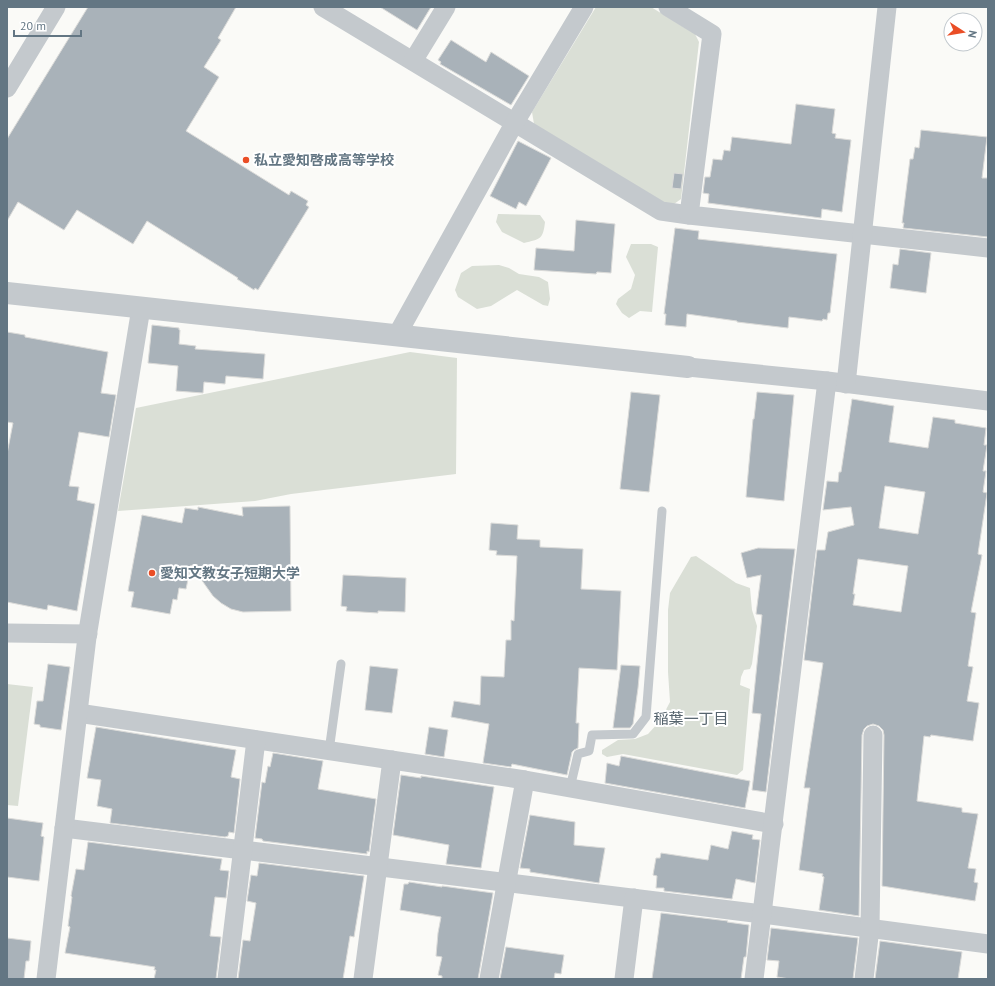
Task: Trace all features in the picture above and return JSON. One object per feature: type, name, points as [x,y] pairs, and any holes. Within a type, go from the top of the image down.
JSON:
[{"type":"street","points":[[7,88],[56,7]]},
{"type":"street","points":[[323,7],[516,122],[661,211],[988,248]]},
{"type":"street","points":[[413,61],[446,7]]},
{"type":"street","points":[[397,336],[516,122],[584,7]]},
{"type":"street","points":[[668,7],[712,34],[688,215]]},
{"type":"street","points":[[846,384],[887,7]]},
{"type":"street","points":[[7,293],[827,381],[988,401]]},
{"type":"street","points":[[46,979],[88,634],[141,308]]},
{"type":"street","points":[[754,979],[827,381]]},
{"type":"street","points":[[7,633],[88,634]]},
{"type":"street","points":[[78,713],[525,780],[774,824]]},
{"type":"street","points":[[864,979],[870,928],[873,735]]},
{"type":"street","points":[[226,979],[256,740]]},
{"type":"street","points":[[363,979],[392,760]]},
{"type":"street","points":[[489,979],[525,780]]},
{"type":"street","points":[[64,828],[762,914],[988,944]]},
{"type":"street","points":[[624,979],[634,898]]},
{"type":"lane","points":[[570,788],[578,754],[589,751],[592,735],[633,734],[646,717],[662,510]]},
{"type":"lane","points":[[329,751],[341,664]]},
{"type":"shaded area","points":[[596,7],[651,7],[695,34],[699,42],[681,199],[674,204],[665,203],[534,124],[532,112]]},
{"type":"shaded area","points":[[498,214],[540,215],[545,222],[542,236],[524,243],[502,232],[496,222]]},
{"type":"shaded area","points":[[631,244],[651,244],[658,247],[652,312],[640,311],[629,318],[622,313],[616,304],[618,299],[631,289],[635,275],[626,257]]},
{"type":"shaded area","points":[[499,265],[509,268],[519,274],[539,277],[548,282],[550,299],[548,306],[543,305],[517,290],[491,306],[477,309],[458,297],[455,290],[461,273],[472,266]]},
{"type":"shaded area","points":[[410,352],[457,358],[456,474],[291,494],[255,501],[118,511],[136,408]]},
{"type":"shaded area","points":[[696,556],[736,583],[750,588],[752,610],[757,626],[752,664],[750,669],[744,670],[741,677],[740,685],[750,689],[743,770],[737,775],[623,754],[607,757],[602,754],[602,750],[618,740],[635,739],[648,734],[660,721],[670,702],[668,672],[668,610],[670,593],[691,557]]},
{"type":"shaded area","points":[[7,684],[33,687],[18,806],[7,805]]},
{"type":"building","points":[[88,7],[236,7],[218,38],[221,40],[204,67],[219,77],[186,131],[289,195],[291,191],[308,201],[306,205],[309,207],[258,290],[255,288],[254,290],[237,279],[238,278],[147,221],[133,244],[77,210],[64,230],[18,202],[7,221],[7,139]]},
{"type":"building","points":[[380,7],[431,7],[417,30]]},
{"type":"building","points":[[451,40],[486,62],[491,52],[529,76],[511,105],[440,64],[441,62],[438,60]]},
{"type":"building","points":[[796,104],[835,109],[832,133],[836,134],[835,138],[851,140],[842,212],[822,209],[821,218],[708,203],[709,194],[703,193],[705,177],[710,177],[713,159],[722,160],[724,150],[730,151],[732,137],[791,144]]},
{"type":"building","points":[[921,130],[987,137],[982,178],[988,178],[988,237],[903,228],[904,223],[902,223],[910,159],[913,159],[915,147],[919,148]]},
{"type":"building","points":[[518,141],[551,158],[526,206],[519,202],[516,209],[490,196]]},
{"type":"building","points":[[674,173],[683,174],[681,189],[672,188]]},
{"type":"building","points":[[576,220],[615,224],[611,273],[597,272],[596,274],[534,270],[536,248],[574,251]]},
{"type":"building","points":[[675,228],[699,231],[698,239],[837,254],[830,313],[828,313],[827,320],[823,319],[822,321],[789,317],[788,328],[687,314],[686,327],[665,325],[666,314],[664,314]]},
{"type":"building","points":[[900,249],[931,253],[926,293],[890,288],[893,264],[898,265]]},
{"type":"building","points":[[152,325],[179,328],[179,344],[196,346],[195,349],[265,354],[263,379],[226,376],[225,384],[204,382],[203,393],[176,391],[178,366],[148,363]]},
{"type":"building","points":[[7,332],[25,335],[25,337],[108,352],[101,393],[116,395],[109,437],[79,432],[69,486],[79,487],[77,500],[95,504],[77,611],[48,605],[47,610],[7,602],[7,454],[13,423],[7,422]]},
{"type":"building","points":[[631,392],[660,395],[649,492],[620,489]]},
{"type":"building","points":[[757,392],[794,395],[784,501],[746,497]]},
{"type":"building","points":[[852,399],[894,406],[889,442],[928,448],[933,417],[955,420],[955,423],[986,428],[984,445],[987,445],[983,471],[986,471],[983,492],[987,493],[978,554],[982,555],[971,612],[976,613],[968,666],[973,667],[967,701],[979,703],[973,741],[931,735],[930,737],[924,736],[917,801],[962,808],[962,812],[978,814],[968,868],[976,869],[974,882],[978,883],[975,901],[882,886],[884,735],[883,730],[879,726],[873,724],[864,729],[862,735],[859,916],[819,910],[824,877],[822,876],[823,874],[799,870],[810,788],[804,788],[823,663],[804,660],[817,550],[825,550],[828,532],[854,525],[851,507],[823,510],[827,481],[838,482],[839,472],[841,472]],"holes":[[[885,486],[925,492],[918,534],[879,528]],[[858,559],[908,566],[901,612],[853,605]]]},
{"type":"building","points":[[290,506],[291,611],[243,612],[231,609],[213,596],[191,565],[186,589],[179,588],[177,600],[173,599],[170,614],[131,607],[134,592],[128,591],[142,515],[182,523],[185,508],[198,510],[198,507],[243,516],[242,507]]},
{"type":"building","points":[[491,523],[518,525],[517,539],[540,540],[540,547],[583,549],[581,589],[621,591],[617,670],[579,668],[576,723],[579,723],[578,748],[572,752],[567,775],[512,764],[511,767],[483,763],[489,724],[451,717],[454,701],[480,705],[481,676],[504,677],[506,640],[511,640],[511,620],[514,621],[517,556],[496,555],[497,551],[489,550]]},
{"type":"building","points":[[758,548],[795,549],[766,792],[752,790],[761,714],[752,713],[762,615],[756,614],[761,575],[747,578],[741,553]]},
{"type":"building","points":[[343,575],[406,578],[405,612],[378,611],[378,613],[346,611],[347,607],[341,606]]},
{"type":"building","points":[[48,664],[70,667],[61,730],[40,727],[40,725],[34,724],[37,701],[43,701]]},
{"type":"building","points":[[621,665],[640,666],[633,724],[630,728],[613,728]]},
{"type":"building","points":[[370,666],[398,669],[392,713],[365,710]]},
{"type":"building","points":[[96,727],[236,750],[231,777],[240,779],[234,833],[229,832],[228,836],[225,837],[110,823],[112,809],[97,806],[101,780],[87,778]]},
{"type":"building","points":[[429,727],[448,730],[444,757],[425,754]]},
{"type":"building","points":[[273,753],[323,761],[318,789],[376,799],[369,852],[367,851],[367,854],[263,841],[262,839],[255,838],[262,782],[265,783],[268,766],[270,767]]},
{"type":"building","points":[[621,756],[750,781],[745,808],[605,783],[607,763],[619,766]]},
{"type":"building","points":[[401,775],[421,778],[421,776],[494,787],[481,868],[446,864],[449,845],[393,835]]},
{"type":"building","points":[[530,815],[575,822],[574,845],[605,848],[599,883],[530,872],[530,869],[520,868]]},
{"type":"building","points":[[7,818],[43,823],[41,836],[44,837],[39,881],[7,877]]},
{"type":"building","points":[[732,831],[753,835],[752,839],[760,840],[755,883],[736,879],[732,899],[664,891],[664,888],[656,888],[657,876],[653,875],[656,858],[660,858],[661,853],[708,860],[711,845],[728,849]]},
{"type":"building","points":[[88,842],[222,859],[220,870],[229,871],[226,898],[215,897],[210,936],[221,937],[216,979],[154,979],[156,970],[154,970],[155,967],[65,953],[70,927],[68,926],[71,896],[76,869],[84,870]]},
{"type":"building","points":[[259,863],[364,876],[354,937],[350,936],[343,979],[238,979],[243,940],[250,941],[256,903],[247,901],[251,875],[257,876]]},
{"type":"building","points":[[409,882],[493,893],[478,979],[442,979],[442,976],[438,975],[442,957],[436,956],[441,917],[400,910],[404,884],[408,884]]},
{"type":"building","points":[[661,913],[749,925],[746,957],[744,957],[741,979],[652,979]]},
{"type":"building","points":[[771,928],[858,938],[853,979],[790,979],[777,977],[779,961],[767,960]]},
{"type":"building","points":[[7,938],[31,941],[29,961],[26,961],[24,979],[7,979]]},
{"type":"building","points":[[880,941],[962,952],[958,979],[875,979]]},
{"type":"building","points":[[506,947],[564,955],[561,974],[555,973],[554,979],[500,979]]},
{"type":"place","name":"私立愛知啓成高等学校","points":[[246,160]]},
{"type":"place","name":"愛知文教女子短期大学","points":[[152,573]]},
{"type":"district","name":"稲葉一丁目","points":[[691,718]]}]
